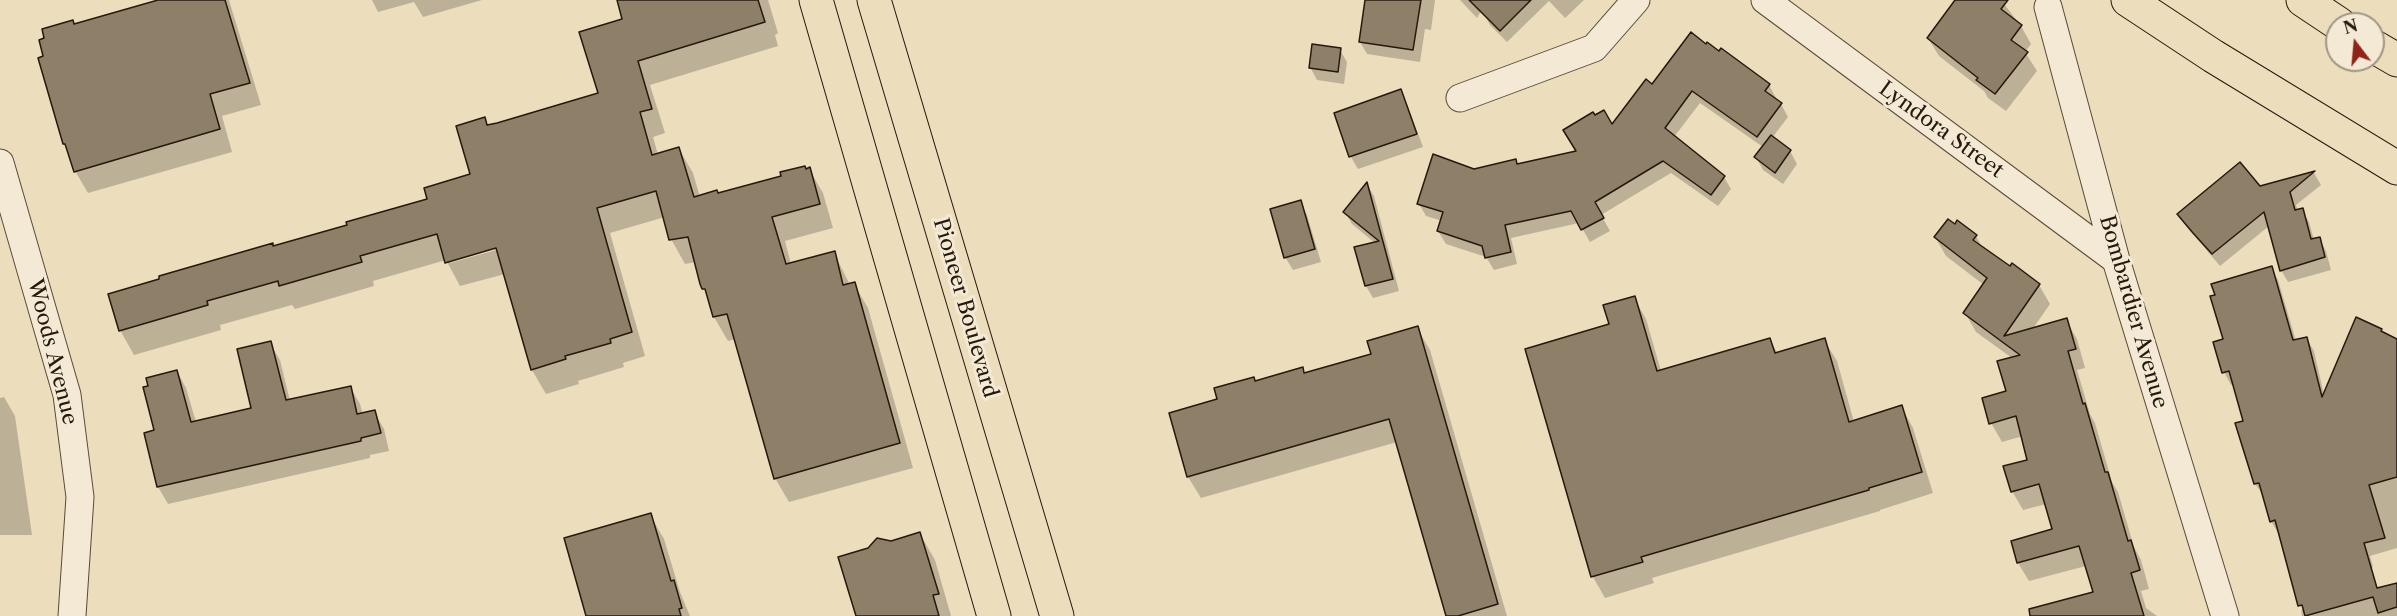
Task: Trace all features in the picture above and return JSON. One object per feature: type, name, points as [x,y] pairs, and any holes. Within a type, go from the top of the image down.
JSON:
[{"type":"main road","points":[[816,0],[994,616]]},
{"type":"main road","name":"Pioneer Boulevard","points":[[874,0],[1056,616]]},
{"type":"main road","points":[[2128,0],[2213,56],[2397,168]]},
{"type":"main road","points":[[2303,0],[2325,15]]},
{"type":"street","points":[[1460,98],[1594,48],[1636,0]]},
{"type":"street","name":"Lyndora Street","points":[[1766,0],[2116,260]]},
{"type":"street","name":"Bombardier Avenue","points":[[2048,7],[2116,260],[2224,616]]},
{"type":"street","name":"Woods Avenue","points":[[0,163],[67,395],[80,497],[72,616]]},
{"type":"building","points":[[158,0],[225,0],[250,83],[210,94],[220,129],[74,172],[65,144],[63,144],[38,58],[43,56],[39,40],[44,38],[42,29],[73,20],[74,24]]},
{"type":"building","points":[[617,0],[758,0],[765,22],[638,61],[652,109],[640,112],[652,155],[679,147],[694,197],[781,176],[780,172],[805,166],[806,169],[810,167],[820,204],[772,217],[786,264],[835,251],[843,285],[855,282],[900,443],[774,479],[727,314],[713,317],[705,289],[702,289],[700,284],[688,237],[669,240],[656,191],[597,208],[632,332],[610,339],[611,343],[565,356],[566,359],[531,370],[496,248],[445,263],[437,234],[360,256],[362,262],[279,286],[278,281],[207,301],[208,305],[119,331],[108,294],[159,279],[159,276],[273,243],[273,246],[347,225],[346,222],[427,199],[424,188],[470,174],[456,126],[485,117],[487,125],[497,123],[598,93],[579,32],[622,19]]},
{"type":"building","points":[[1365,0],[1421,0],[1413,50],[1359,42]]},
{"type":"building","points":[[1469,0],[1531,0],[1500,31]]},
{"type":"building","points":[[1955,0],[2008,0],[2001,9],[2022,25],[2011,40],[2028,52],[1995,94],[1927,38]]},
{"type":"building","points":[[1691,32],[1719,51],[1721,48],[1770,84],[1765,91],[1782,103],[1757,137],[1692,91],[1665,128],[1725,176],[1711,195],[1663,161],[1595,202],[1604,218],[1581,230],[1571,211],[1505,225],[1511,252],[1485,258],[1482,246],[1437,231],[1443,212],[1417,204],[1433,154],[1474,169],[1516,159],[1517,164],[1576,151],[1563,130],[1593,112],[1595,115],[1604,110],[1612,124],[1646,79],[1652,84]]},
{"type":"building","points":[[1312,44],[1341,48],[1338,72],[1309,68]]},
{"type":"building","points":[[1401,89],[1417,134],[1349,157],[1334,113]]},
{"type":"building","points":[[1771,135],[1791,150],[1775,173],[1754,157]]},
{"type":"building","points":[[2240,162],[2260,186],[2315,171],[2290,192],[2295,210],[2303,208],[2311,239],[2320,237],[2325,257],[2280,271],[2264,212],[2212,254],[2193,233],[2177,214]]},
{"type":"building","points":[[1367,182],[1393,279],[1365,286],[1354,247],[1379,241],[1343,212]]},
{"type":"building","points":[[1301,200],[1315,249],[1284,258],[1270,209]]},
{"type":"building","points":[[1948,219],[1955,224],[1957,220],[1977,235],[1973,240],[2010,266],[2012,263],[2040,284],[2004,336],[2067,318],[2076,349],[2068,351],[2083,404],[2085,403],[2105,472],[2108,472],[2128,541],[2131,540],[2140,570],[2131,573],[2144,616],[2030,616],[2029,609],[2093,592],[2079,546],[2017,563],[2011,541],[2052,529],[2039,484],[2011,492],[2003,466],[2027,460],[2016,416],[1989,424],[1982,398],[2006,391],[1997,361],[2020,355],[1963,313],[1987,278],[1934,237]]},
{"type":"building","points":[[2272,266],[2293,340],[2307,337],[2322,397],[2356,317],[2397,339],[2397,477],[2369,485],[2385,538],[2364,543],[2377,588],[2397,583],[2397,607],[2378,613],[2373,597],[2305,616],[2302,605],[2298,606],[2275,520],[2270,522],[2259,483],[2254,484],[2235,423],[2243,421],[2229,371],[2222,373],[2213,342],[2223,339],[2210,296],[2215,295],[2211,284]]},
{"type":"building","points":[[1635,296],[1657,371],[1770,338],[1775,353],[1825,338],[1849,422],[1902,405],[1922,472],[1869,488],[1869,490],[1641,557],[1643,562],[1591,577],[1525,349],[1609,324],[1603,305]]},
{"type":"building","points":[[1418,326],[1498,604],[1458,616],[1446,616],[1389,419],[1187,477],[1169,413],[1217,399],[1214,388],[1254,377],[1255,381],[1303,367],[1304,373],[1371,354],[1367,341]]},
{"type":"building","points":[[271,341],[286,400],[351,386],[357,414],[375,410],[381,433],[361,438],[361,441],[157,487],[144,433],[154,430],[143,387],[148,386],[146,378],[177,370],[191,422],[251,408],[237,349]]},
{"type":"building","points":[[651,513],[671,581],[674,580],[682,608],[679,609],[681,616],[586,616],[564,538]]},
{"type":"building","points":[[920,532],[939,594],[933,595],[939,616],[856,616],[838,557],[868,548],[877,538],[891,541]]}]
